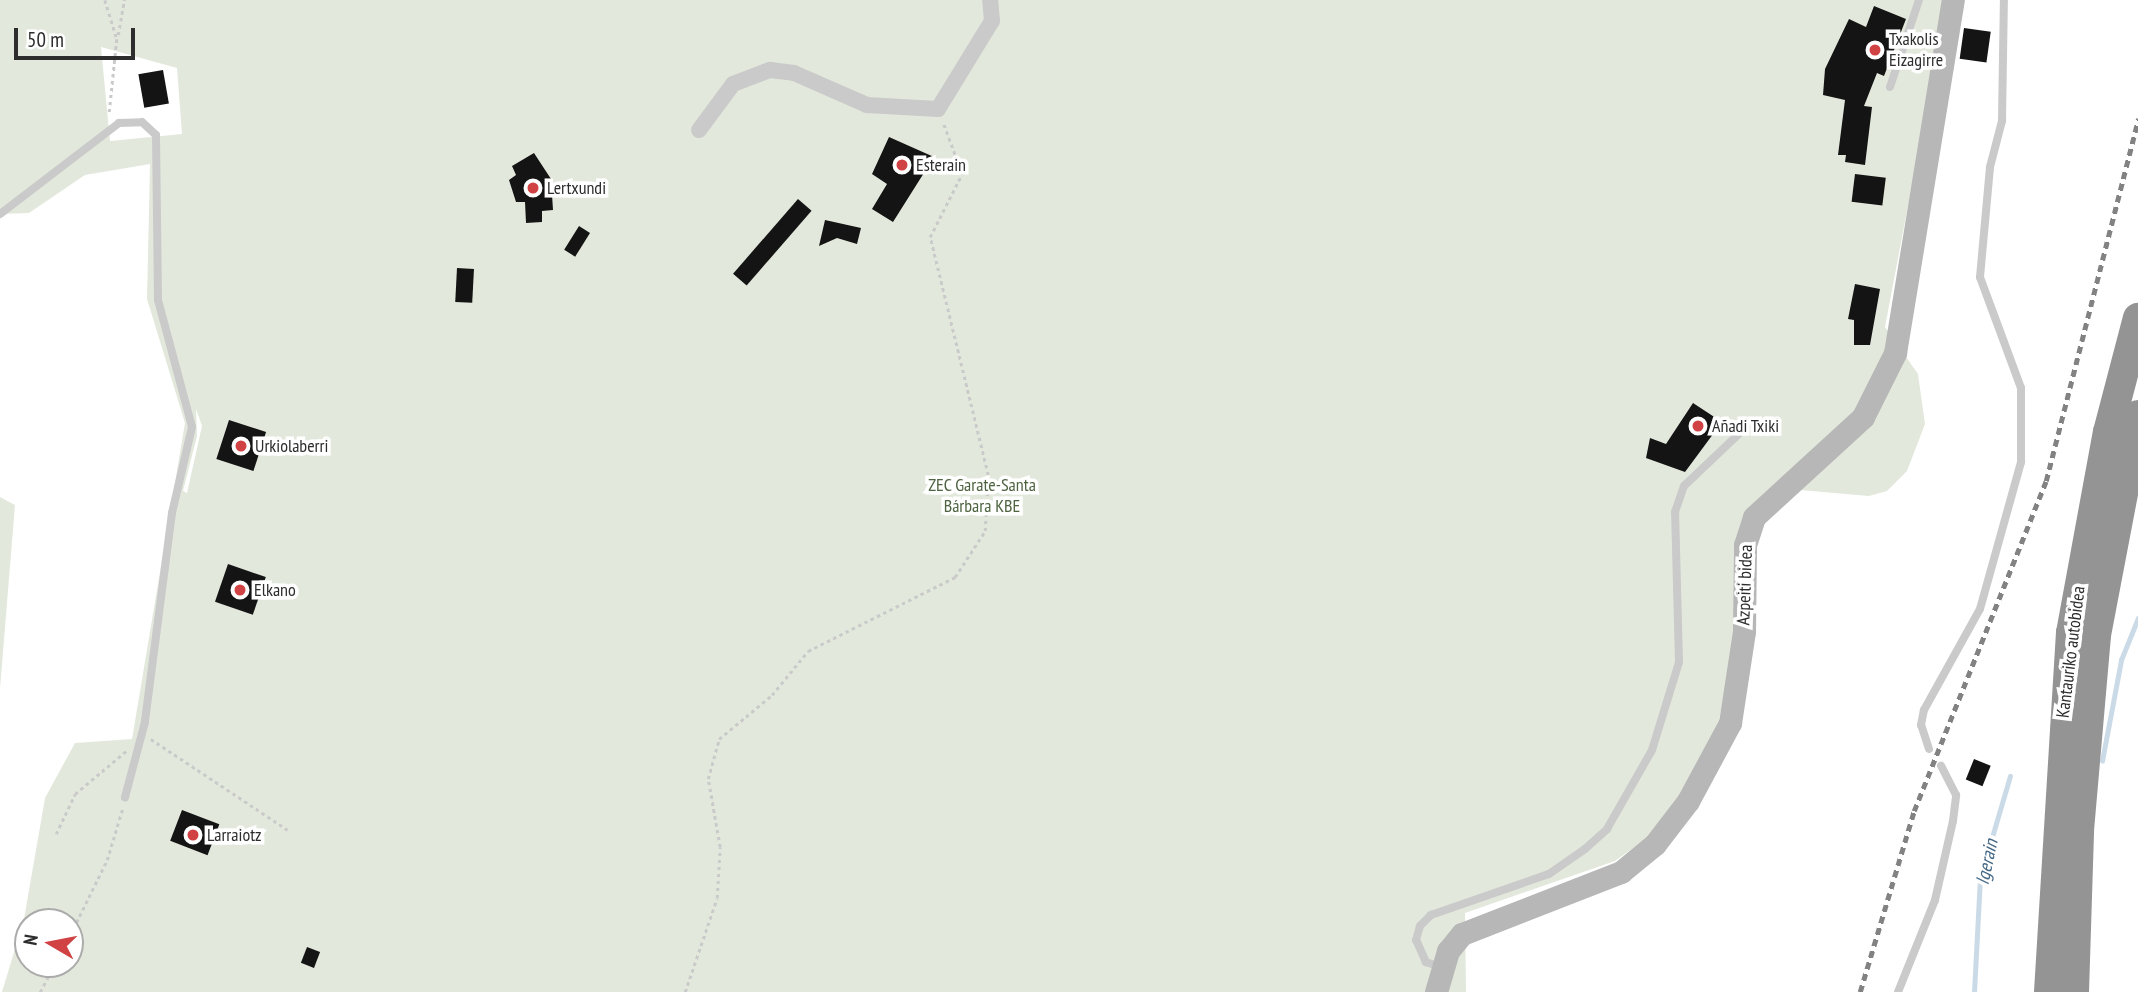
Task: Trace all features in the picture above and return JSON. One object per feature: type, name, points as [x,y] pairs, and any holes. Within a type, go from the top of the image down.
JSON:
[{"type":"highway","name":"Kantauriko autobidea","points":[[2049,992],[2071,633],[2106,444],[2138,318]]},
{"type":"highway","name":"Kantauriko autobidea","points":[[2074,992],[2079,830],[2094,648],[2138,415]]},
{"type":"main road","name":"Azpeiti bidea","points":[[1436,992],[1441,967],[1462,934],[1481,922],[1621,872],[1663,833],[1712,757],[1730,723],[1744,631],[1745,545],[1754,517],[1863,417],[1895,353],[1953,0]]},
{"type":"street","points":[[699,130],[733,84],[770,70],[794,72],[867,105],[938,109],[992,21],[990,0]]},
{"type":"lane","points":[[1890,87],[1919,0]]},
{"type":"lane","points":[[1929,749],[1924,710],[1980,610],[2021,462],[2021,388],[1980,277],[1990,167],[2002,121],[2004,0]]},
{"type":"lane","points":[[0,214],[109,130],[142,122],[159,143],[158,300],[192,421],[172,513],[142,733],[125,797]]},
{"type":"lane","points":[[1441,967],[1426,962],[1416,940],[1426,921],[1549,874],[1586,849],[1606,829],[1652,750],[1679,662],[1675,512],[1684,486],[1742,431]]},
{"type":"lane","points":[[1898,992],[1935,900],[1953,821],[1956,795],[1941,766]]},
{"type":"path","points":[[106,0],[117,39]]},
{"type":"path","points":[[109,130],[117,39],[124,0]]},
{"type":"path","points":[[685,992],[717,898],[720,847],[708,779],[719,739],[772,695],[808,651],[955,578],[985,531],[988,475],[930,237],[962,174],[938,109]]},
{"type":"path","points":[[142,733],[288,830]]},
{"type":"path","points":[[56,834],[75,794],[110,762],[139,746]]},
{"type":"path","points":[[83,908],[107,860],[125,797]]},
{"type":"green space","name":"ZEC Garate-Santa Bárbara KBE","points":[[0,0],[1947,0],[1885,327],[1918,374],[1925,424],[1907,471],[1887,491],[1869,496],[1788,489],[1761,499],[1717,731],[1686,792],[1643,841],[1615,861],[1465,913],[1466,992],[2,992],[14,952],[14,978],[84,978],[84,908],[26,908],[45,798],[75,743],[132,739],[185,423],[147,299],[150,164],[85,175],[29,213],[0,214]],"holes":[[[101,47],[177,68],[182,134],[110,141]],[[196,409],[202,426],[187,493],[183,491],[197,436]]]},
{"type":"green space","points":[[0,497],[15,505],[0,689]]},
{"type":"building","points":[[1874,6],[1906,19],[1884,76],[1877,73],[1864,106],[1872,107],[1865,165],[1845,162],[1846,155],[1838,155],[1845,100],[1823,95],[1825,69],[1849,19],[1866,27]]},
{"type":"building","points":[[1964,28],[1991,32],[1986,62],[1960,59]]},
{"type":"building","points":[[163,70],[169,103],[144,108],[138,74]]},
{"type":"building","name":"Esterain","points":[[889,137],[934,157],[893,222],[872,209],[887,184],[872,174]]},
{"type":"building","name":"Lertxundi","points":[[534,153],[551,179],[553,210],[542,211],[542,222],[526,223],[525,202],[516,202],[509,180],[516,175],[512,166]]},
{"type":"building","points":[[1855,174],[1886,178],[1882,206],[1852,202]]},
{"type":"building","points":[[798,199],[812,211],[747,286],[733,274]]},
{"type":"building","points":[[825,220],[861,228],[857,244],[837,238],[819,246]]},
{"type":"building","points":[[579,226],[590,233],[575,257],[564,250]]},
{"type":"building","points":[[457,268],[474,269],[472,303],[455,302]]},
{"type":"building","points":[[1855,284],[1880,289],[1870,345],[1854,345],[1854,320],[1848,319]]},
{"type":"building","points":[[1693,403],[1722,422],[1685,472],[1646,458],[1650,438],[1666,444]]},
{"type":"building","name":"Urkiolaberri","points":[[229,420],[266,432],[253,471],[216,459]]},
{"type":"building","name":"Elkano","points":[[228,564],[266,577],[253,615],[215,602]]},
{"type":"building","points":[[1974,759],[1991,766],[1982,786],[1966,779]]},
{"type":"building","name":"Larraiotz","points":[[182,810],[219,824],[208,855],[170,841]]},
{"type":"building","points":[[307,947],[320,952],[314,968],[301,963]]},
{"type":"waterway","name":"Igerain","points":[[2102,761],[2121,660],[2138,618]]},
{"type":"waterway","name":"Igerain","points":[[1974,992],[1980,878],[2010,776]]},
{"type":"railway","points":[[1860,992],[1914,811],[2046,481],[2138,119]]},
{"type":"place","name":"Txakolis Eizagirre","points":[[1875,50]]},
{"type":"place","name":"Esterain","points":[[902,165]]},
{"type":"place","name":"Lertxundi","points":[[533,188]]},
{"type":"place","name":"Añadi Txiki","points":[[1698,426]]},
{"type":"place","name":"Urkiolaberri","points":[[241,446]]},
{"type":"place","name":"Elkano","points":[[240,590]]},
{"type":"place","name":"Larraiotz","points":[[193,835]]}]
